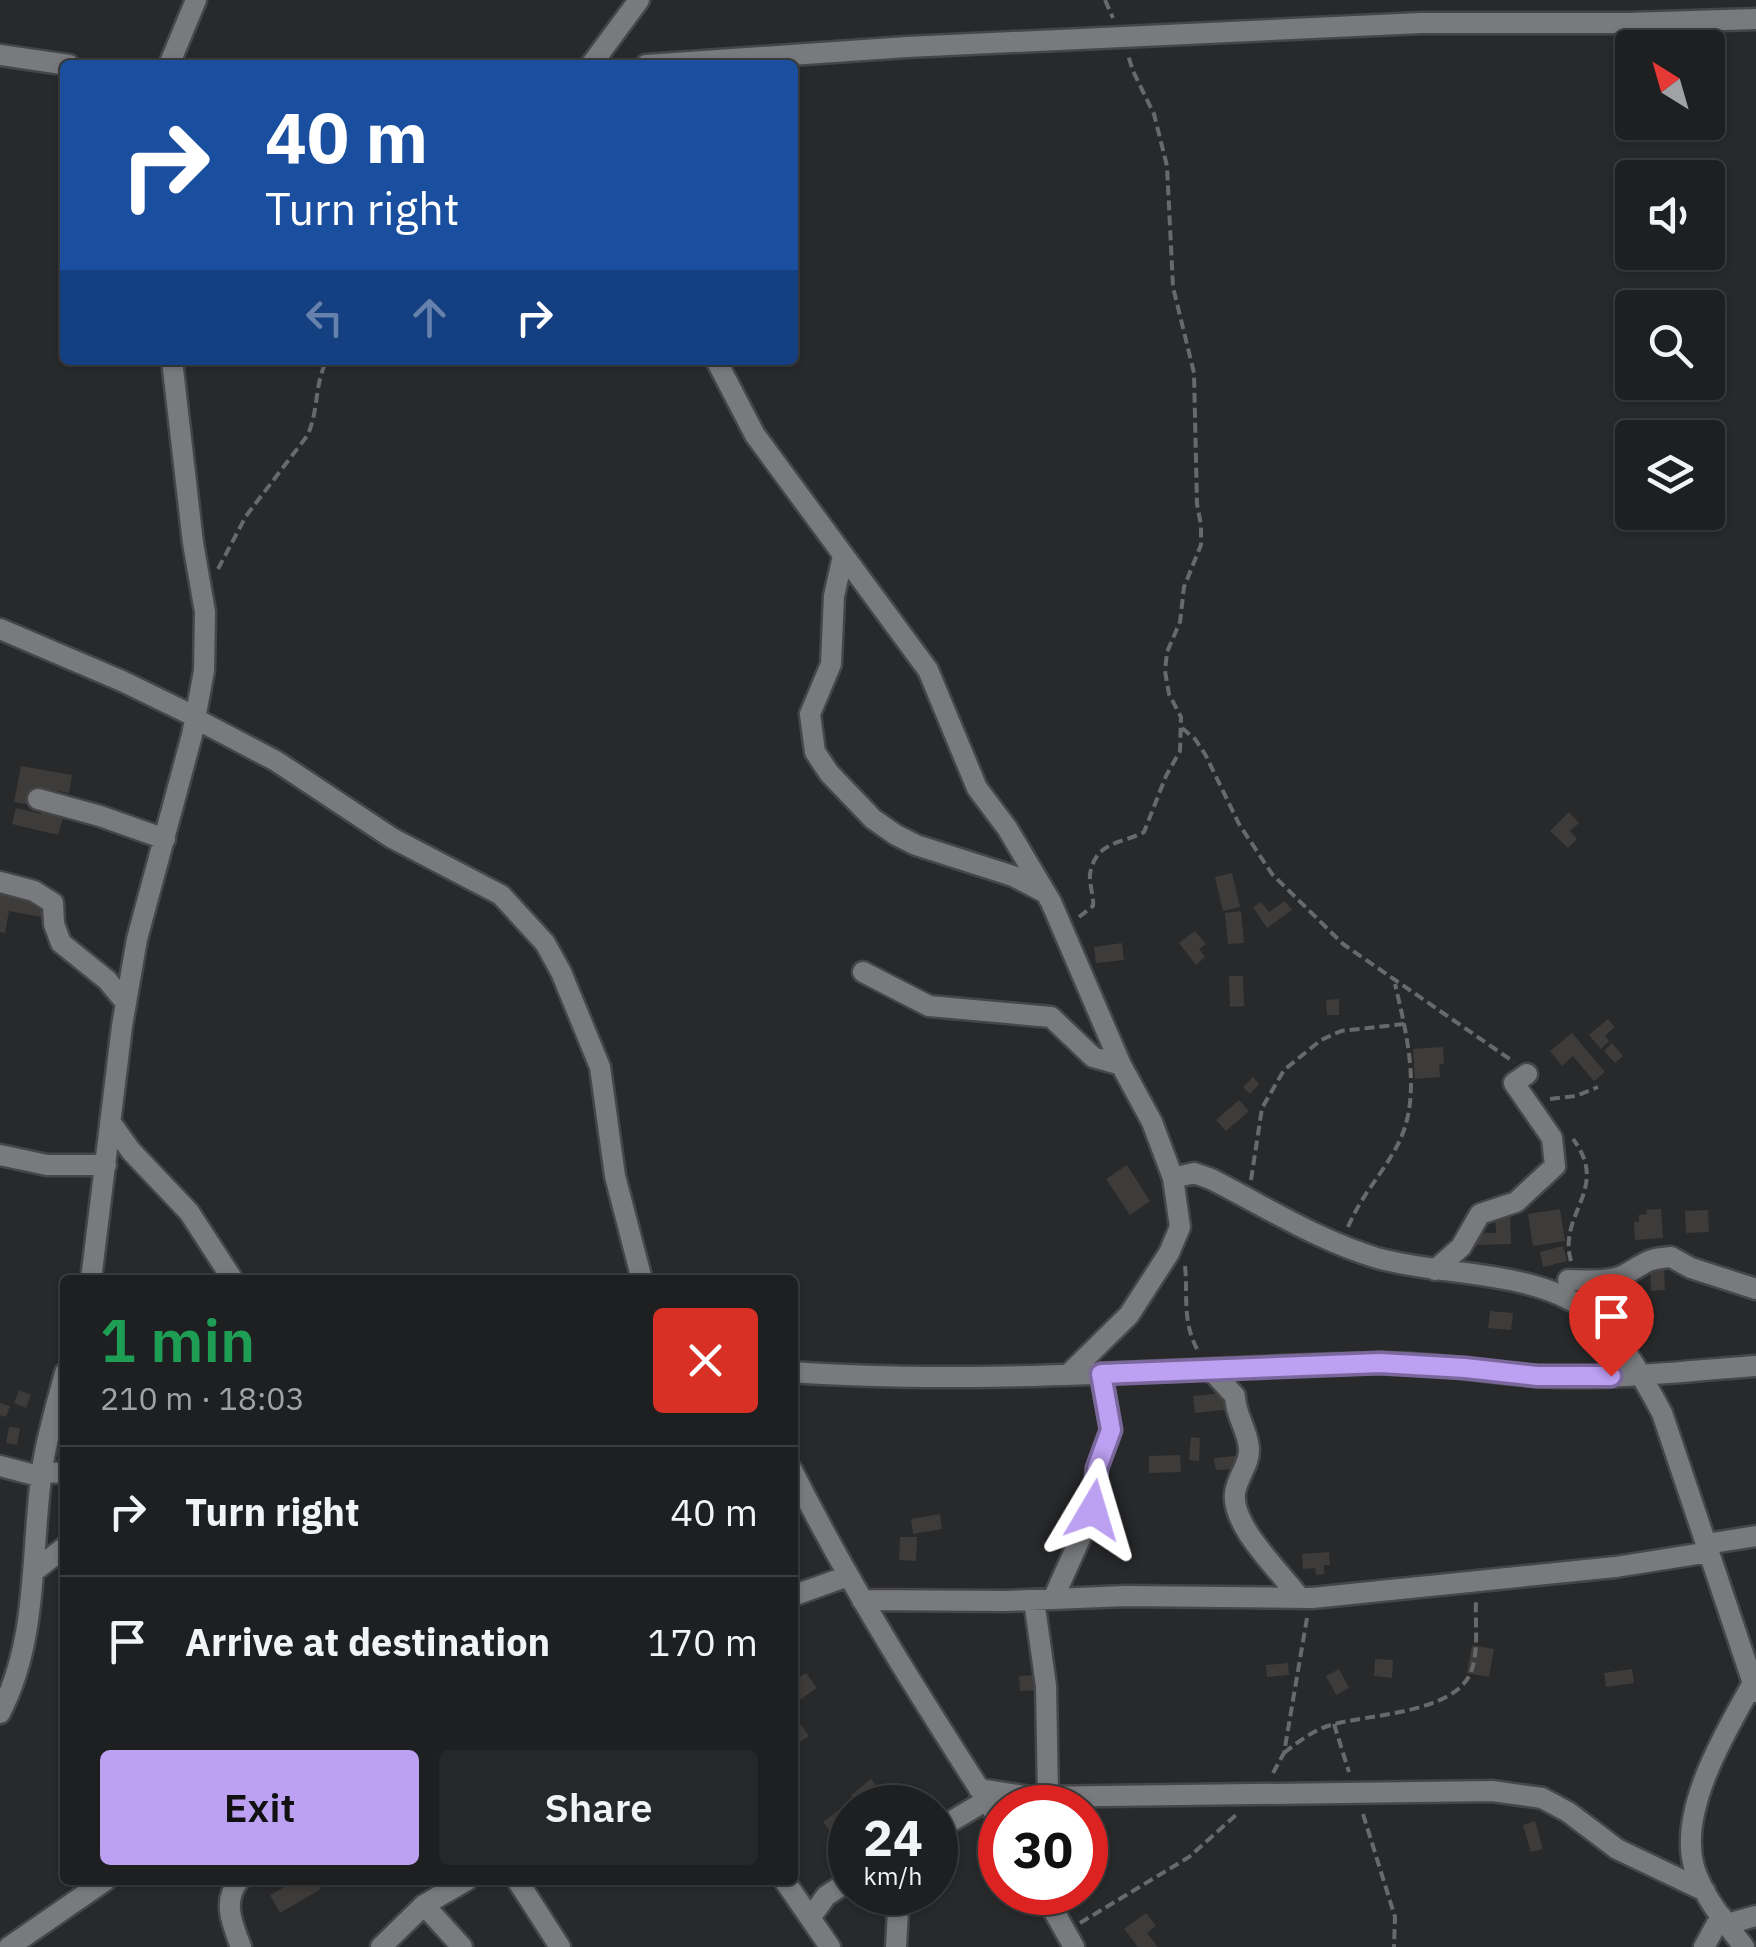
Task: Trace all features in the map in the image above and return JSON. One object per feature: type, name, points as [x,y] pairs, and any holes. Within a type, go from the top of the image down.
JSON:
[{"type":"street","points":[[171,60],[196,0]]},
{"type":"street","points":[[595,60],[639,0]]},
{"type":"street","points":[[718,60],[907,47],[1421,23],[1628,24],[1756,19]]},
{"type":"street","points":[[0,55],[60,64]]},
{"type":"street","points":[[92,1275],[137,939],[196,718],[204,672],[204,605],[173,365]]},
{"type":"street","points":[[719,365],[755,435],[928,670],[977,788],[1046,893],[1174,1178],[1180,1226],[1169,1253],[1129,1316],[1068,1375]]},
{"type":"street","points":[[843,556],[834,596],[831,664],[810,714],[814,752],[873,819],[896,835],[1014,876],[1046,893]]},
{"type":"street","points":[[0,629],[122,681],[196,718],[276,761],[392,838],[501,895],[545,942],[600,1067],[615,1176],[641,1275]]},
{"type":"street","points":[[38,799],[165,839]]},
{"type":"street","points":[[0,882],[34,891],[53,903],[54,924],[61,944],[106,980],[126,1003]]},
{"type":"street","points":[[863,972],[929,1006],[1051,1017],[1093,1057],[1120,1065]]},
{"type":"street","points":[[1435,1270],[1461,1247],[1480,1214],[1516,1202],[1555,1166],[1552,1138],[1514,1083],[1527,1074]]},
{"type":"street","points":[[111,1123],[189,1212],[230,1275]]},
{"type":"street","points":[[0,1154],[47,1166],[106,1165]]},
{"type":"street","points":[[1174,1178],[1194,1173],[1306,1232],[1378,1258],[1518,1283],[1562,1296],[1605,1328],[1642,1374],[1662,1413],[1754,1688],[1733,1718],[1694,1809],[1690,1832],[1694,1866],[1705,1891],[1744,1947]]},
{"type":"street","points":[[1568,1280],[1616,1277],[1636,1264],[1671,1257],[1756,1289]]},
{"type":"street","points":[[798,1372],[1068,1375],[1380,1363],[1537,1376],[1756,1366]]},
{"type":"street","points":[[1212,1372],[1235,1396],[1235,1408],[1250,1449],[1235,1490],[1236,1509],[1247,1531],[1306,1597]]},
{"type":"street","points":[[1048,1785],[1044,1600],[1093,1510],[1097,1468],[1111,1430],[1101,1374]]},
{"type":"street","points":[[0,1713],[17,1670],[33,1572],[42,1474],[60,1395]]},
{"type":"street","points":[[0,1466],[60,1473]]},
{"type":"street","points":[[798,1481],[862,1600],[978,1786]]},
{"type":"street","points":[[862,1600],[1306,1597],[1615,1567],[1756,1536]]},
{"type":"street","points":[[33,1572],[60,1551]]},
{"type":"street","points":[[798,1594],[848,1576]]},
{"type":"street","points":[[1108,1796],[1492,1791],[1527,1795],[1568,1812],[1617,1849],[1705,1891]]},
{"type":"street","points":[[958,1813],[978,1798]]},
{"type":"street","points":[[9,1947],[99,1885]]},
{"type":"street","points":[[235,1885],[228,1902],[241,1947]]},
{"type":"street","points":[[380,1947],[424,1905],[459,1885]]},
{"type":"street","points":[[520,1885],[560,1947]]},
{"type":"street","points":[[788,1885],[830,1947]]},
{"type":"street","points":[[811,1917],[828,1895]]},
{"type":"street","points":[[424,1905],[462,1947]]},
{"type":"street","points":[[896,1947],[898,1915]]},
{"type":"street","points":[[1056,1915],[1070,1940]]},
{"type":"street","points":[[1704,1947],[1724,1920],[1756,1916]]},
{"type":"path","points":[[1062,927],[1093,906],[1090,884],[1096,859],[1112,843],[1144,832],[1180,751],[1181,718],[1164,671],[1167,652],[1180,622],[1184,588],[1201,544],[1194,373],[1173,287],[1168,166],[1154,114],[1128,59],[1128,36]]},
{"type":"path","points":[[204,605],[233,537],[308,436],[324,365]]},
{"type":"path","points":[[1182,728],[1196,739],[1238,824],[1272,874],[1343,944],[1509,1058],[1527,1074],[1549,1108]]},
{"type":"path","points":[[1342,1246],[1363,1194],[1396,1148],[1411,1104],[1404,1024],[1395,982]]},
{"type":"path","points":[[1248,1199],[1262,1108],[1284,1070],[1321,1040],[1341,1031],[1404,1024]]},
{"type":"path","points":[[1546,1099],[1576,1096],[1598,1087]]},
{"type":"path","points":[[1568,1280],[1572,1265],[1566,1246],[1588,1183],[1582,1154],[1571,1138]]},
{"type":"path","points":[[1184,1262],[1188,1330],[1212,1372]]},
{"type":"path","points":[[1070,1940],[1106,1906],[1188,1857],[1218,1833],[1257,1794],[1284,1752],[1304,1737],[1334,1724],[1386,1716],[1458,1691],[1470,1676],[1474,1662],[1476,1582]]},
{"type":"path","points":[[1284,1752],[1306,1597]]},
{"type":"path","points":[[1334,1724],[1351,1777]]},
{"type":"path","points":[[1362,1812],[1395,1918],[1394,1947]]},
{"type":"building","points":[[21,766],[72,775],[69,793],[35,787],[32,805],[14,802]]},
{"type":"building","points":[[43,806],[65,811],[58,835],[12,824],[16,808],[41,814]]},
{"type":"building","points":[[1569,812],[1579,823],[1570,831],[1577,839],[1568,848],[1550,831]]},
{"type":"building","points":[[1232,873],[1240,907],[1223,911],[1215,877]]},
{"type":"building","points":[[0,892],[45,900],[41,917],[9,911],[5,933],[0,932]]},
{"type":"building","points":[[1285,901],[1292,910],[1267,928],[1253,907],[1261,902],[1269,912]]},
{"type":"building","points":[[1241,911],[1244,943],[1228,944],[1225,913]]},
{"type":"building","points":[[1195,931],[1206,944],[1199,949],[1205,957],[1196,965],[1179,943]]},
{"type":"building","points":[[1122,943],[1124,960],[1096,963],[1094,947]]},
{"type":"building","points":[[1229,976],[1243,976],[1244,1006],[1230,1007]]},
{"type":"building","points":[[1339,999],[1339,1015],[1327,1015],[1326,1000]]},
{"type":"building","points":[[1608,1019],[1615,1027],[1605,1036],[1609,1041],[1601,1049],[1589,1035]]},
{"type":"building","points":[[1572,1033],[1605,1072],[1594,1081],[1573,1056],[1562,1066],[1550,1051]]},
{"type":"building","points":[[1612,1043],[1623,1056],[1615,1063],[1604,1051]]},
{"type":"building","points":[[1443,1047],[1440,1077],[1415,1079],[1413,1049]]},
{"type":"building","points":[[1253,1077],[1259,1084],[1250,1094],[1243,1087]]},
{"type":"building","points":[[1239,1100],[1249,1111],[1226,1131],[1216,1120]]},
{"type":"building","points":[[1127,1165],[1150,1201],[1130,1215],[1106,1179]]},
{"type":"building","points":[[1560,1209],[1565,1241],[1533,1246],[1528,1214]]},
{"type":"building","points":[[1661,1209],[1663,1238],[1635,1240],[1634,1222],[1639,1222],[1639,1215]]},
{"type":"building","points":[[1708,1210],[1709,1232],[1686,1233],[1685,1211]]},
{"type":"building","points":[[1495,1213],[1510,1213],[1511,1244],[1474,1245],[1474,1233],[1496,1233]]},
{"type":"building","points":[[1563,1246],[1567,1261],[1543,1267],[1540,1252]]},
{"type":"building","points":[[1664,1266],[1665,1290],[1651,1291],[1650,1267]]},
{"type":"building","points":[[1490,1311],[1513,1313],[1511,1330],[1488,1328]]},
{"type":"building","points":[[19,1390],[31,1395],[26,1408],[14,1403]]},
{"type":"building","points":[[1231,1392],[1232,1409],[1195,1413],[1193,1396]]},
{"type":"building","points":[[0,1403],[10,1406],[6,1417],[0,1415]]},
{"type":"building","points":[[9,1427],[20,1428],[17,1445],[6,1443]]},
{"type":"building","points":[[1191,1437],[1200,1438],[1199,1461],[1189,1460]]},
{"type":"building","points":[[1180,1455],[1181,1472],[1149,1473],[1149,1456]]},
{"type":"building","points":[[1235,1456],[1236,1469],[1216,1470],[1214,1458]]},
{"type":"building","points":[[940,1514],[942,1529],[913,1534],[911,1519]]},
{"type":"building","points":[[900,1537],[917,1537],[916,1561],[899,1560]]},
{"type":"building","points":[[1329,1552],[1330,1565],[1324,1565],[1324,1574],[1316,1575],[1315,1568],[1303,1569],[1302,1554]]},
{"type":"building","points":[[1472,1645],[1494,1649],[1489,1677],[1467,1673]]},
{"type":"building","points":[[1375,1659],[1393,1660],[1392,1678],[1374,1676]]},
{"type":"building","points":[[1288,1663],[1289,1675],[1267,1677],[1266,1665]]},
{"type":"building","points":[[1339,1669],[1349,1688],[1336,1695],[1326,1676]]},
{"type":"building","points":[[1632,1669],[1634,1683],[1606,1687],[1604,1673]]},
{"type":"building","points":[[806,1673],[817,1688],[798,1701],[798,1678]]},
{"type":"building","points":[[1038,1675],[1038,1690],[1020,1691],[1019,1676]]},
{"type":"building","points":[[798,1721],[809,1736],[798,1743]]},
{"type":"building","points":[[1535,1821],[1543,1849],[1531,1852],[1523,1825]]},
{"type":"building","points":[[288,1885],[319,1885],[321,1889],[280,1913],[270,1895]]},
{"type":"building","points":[[1146,1913],[1156,1926],[1147,1933],[1158,1947],[1138,1947],[1124,1929]]},
{"type":"route","points":[[1093,1510],[1097,1468],[1111,1430],[1101,1374],[1380,1363],[1537,1376],[1611,1376]]}]
